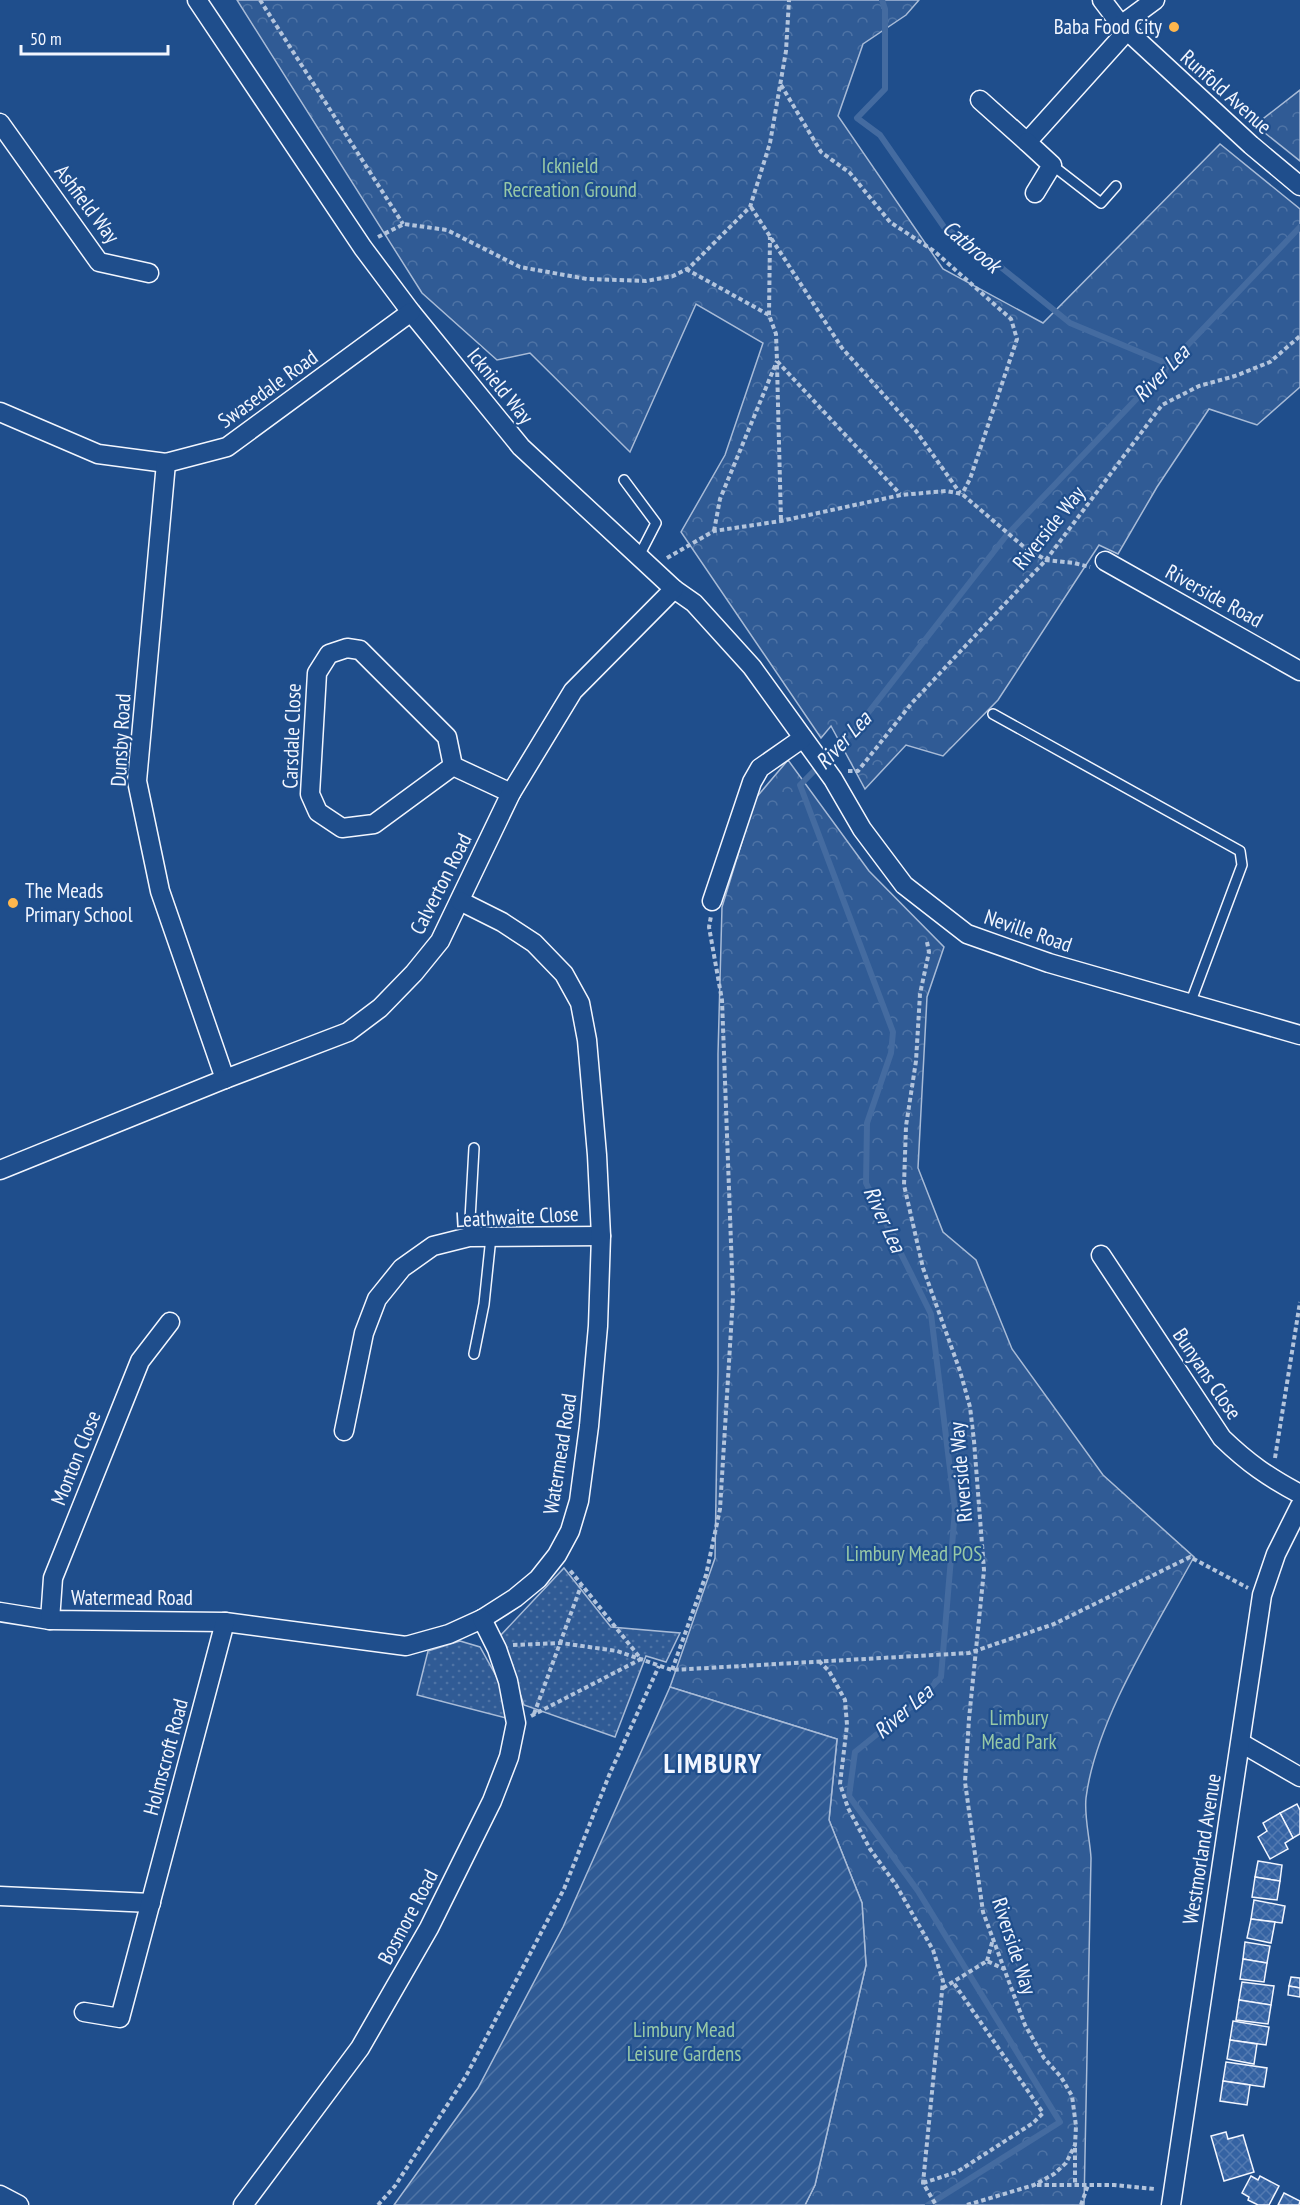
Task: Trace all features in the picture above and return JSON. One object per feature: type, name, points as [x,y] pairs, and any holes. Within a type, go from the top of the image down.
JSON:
[{"type":"street","name":"Icknield Way","points":[[197,0],[363,248],[411,312],[521,447],[674,589],[694,603],[752,667],[816,758]]},
{"type":"street","name":"Runfold Avenue","points":[[1102,0],[1124,28],[1251,145],[1300,186]]},
{"type":"street","points":[[1027,142],[1124,28],[1155,0]]},
{"type":"street","points":[[980,100],[1052,165],[1035,193]]},
{"type":"street","name":"Ashfield Way","points":[[2,133],[99,262],[149,273]]},
{"type":"street","name":"Swasedale Road","points":[[0,412],[98,454],[166,463],[227,447],[411,312]]},
{"type":"street","name":"Dunsby Road","points":[[166,463],[137,781],[160,891],[225,1079]]},
{"type":"street","name":"Riverside Road","points":[[1105,561],[1300,671]]},
{"type":"street","name":"Calverton Road","points":[[0,1170],[348,1032],[380,1008],[414,973],[440,941],[511,793],[573,691],[674,589]]},
{"type":"street","name":"Carsdale Close","points":[[346,648],[360,650],[447,737],[453,766],[374,824],[342,828],[318,812],[310,794],[317,673],[329,654],[346,648]]},
{"type":"street","points":[[712,901],[752,782],[760,768],[803,738]]},
{"type":"street","name":"Neville Road","points":[[816,758],[839,776],[861,830],[904,885],[967,934],[1048,963],[1300,1035]]},
{"type":"street","points":[[453,766],[511,793]]},
{"type":"street","name":"Watermead Road","points":[[0,1612],[51,1620],[225,1622],[406,1646],[449,1634],[482,1619],[515,1598],[538,1579],[557,1555],[570,1531],[579,1501],[589,1426],[598,1326],[601,1236],[587,1040],[580,1003],[564,974],[534,943],[502,922],[460,901]]},
{"type":"street","name":"Leathwaite Close","points":[[344,1431],[364,1333],[377,1299],[402,1268],[433,1246],[469,1238],[601,1236]]},
{"type":"street","name":"Bunyans Close","points":[[1101,1255],[1222,1438],[1248,1463],[1300,1494]]},
{"type":"street","name":"Monton Close","points":[[51,1620],[53,1578],[140,1361],[170,1322]]},
{"type":"street","name":"Westmorland Avenue","points":[[1176,2200],[1262,1595],[1276,1554],[1300,1506]]},
{"type":"street","name":"Bosmore Road","points":[[243,2205],[360,2048],[424,1938],[492,1801],[509,1757],[516,1723],[513,1701],[497,1649],[482,1619]]},
{"type":"street","name":"Holmscroft Road","points":[[84,2012],[120,2018],[225,1622]]},
{"type":"street","points":[[1241,1743],[1300,1778]]},
{"type":"street","points":[[0,1896],[151,1903]]},
{"type":"street","points":[[0,2195],[20,2205]]},
{"type":"lane","points":[[1052,165],[1101,203],[1116,186]]},
{"type":"lane","points":[[624,480],[656,523],[645,561]]},
{"type":"lane","points":[[993,714],[1240,851],[1242,865],[1190,1004]]},
{"type":"lane","points":[[469,1238],[474,1148]]},
{"type":"lane","points":[[474,1354],[484,1304],[491,1238]]},
{"type":"path","points":[[260,0],[403,224]]},
{"type":"path","points":[[378,237],[403,224],[447,230],[520,267],[587,279],[645,281],[673,276],[686,269],[750,207],[770,143],[786,51],[789,0]]},
{"type":"path","points":[[780,84],[821,152],[850,173],[890,222],[934,251],[1011,319],[1017,339],[970,479],[961,494]]},
{"type":"path","points":[[750,207],[842,348],[916,432],[961,494],[1024,547],[1046,560],[1090,567],[1105,561]]},
{"type":"path","points":[[770,237],[769,315],[776,334],[781,521]]},
{"type":"path","points":[[686,269],[769,315]]},
{"type":"path","name":"Riverside Way","points":[[839,776],[858,771],[911,704],[1046,560],[1162,405],[1198,386],[1234,376],[1270,362],[1300,336]]},
{"type":"path","points":[[777,361],[901,495]]},
{"type":"path","points":[[714,531],[720,499],[777,361]]},
{"type":"path","points":[[645,561],[714,531],[781,521],[901,495],[946,491],[961,494]]},
{"type":"path","points":[[672,1670],[706,1575],[720,1509],[732,1308],[722,1012],[709,927],[712,901]]},
{"type":"path","name":"Riverside Way","points":[[927,942],[929,952],[920,994],[916,1061],[906,1126],[904,1185],[923,1268],[960,1371],[970,1407],[984,1570],[965,1782],[983,1911],[1025,2025],[1044,2058],[1061,2077],[1072,2096],[1076,2126],[1075,2185]]},
{"type":"path","points":[[1272,1479],[1300,1302]]},
{"type":"path","points":[[557,1555],[641,1659]]},
{"type":"path","points":[[497,1649],[522,1643],[561,1643],[617,1651],[672,1670],[969,1653],[1054,1624],[1190,1557],[1262,1595]]},
{"type":"path","points":[[533,1714],[581,1585]]},
{"type":"path","points":[[516,1723],[641,1659]]},
{"type":"path","points":[[818,1661],[829,1671],[845,1700],[847,1725],[840,1785],[848,1808],[870,1849],[896,1885],[933,1950],[943,1981],[923,2183],[936,2205]]},
{"type":"path","points":[[378,2205],[395,2186],[466,2076],[564,1890],[610,1773],[659,1666]]},
{"type":"path","points":[[942,1989],[987,1961],[993,1939]]},
{"type":"path","points":[[987,1961],[1005,1969]]},
{"type":"path","points":[[923,2183],[957,2172],[1033,2123],[1043,2113],[953,1982]]},
{"type":"path","points":[[967,2205],[1034,2185],[1054,2174],[1066,2163],[1075,2145]]},
{"type":"path","points":[[1034,2185],[1145,2188],[1176,2200]]},
{"type":"path","points":[[1081,2205],[1088,2185]]},
{"type":"green space","name":"Icknield Recreation Ground","points":[[237,0],[919,0],[906,15],[863,44],[838,116],[943,269],[1043,323],[1220,144],[1300,209],[1300,387],[1257,425],[1209,409],[1157,487],[1118,554],[1099,545],[998,700],[943,756],[906,745],[865,789],[831,726],[821,738],[681,532],[725,455],[763,343],[696,304],[630,452],[530,353],[497,360],[422,293]]},
{"type":"green space","points":[[1300,90],[1300,161],[1255,125]]},
{"type":"green space","name":"Limbury Mead POS","points":[[788,760],[869,871],[944,947],[927,997],[918,1168],[943,1232],[976,1260],[1012,1349],[1103,1475],[1194,1557],[1146,1643],[1115,1705],[1092,1768],[1086,1798],[1091,1858],[1084,2205],[805,2205],[815,2185],[866,1965],[862,1903],[829,1820],[837,1739],[670,1687],[715,1558],[718,1372],[718,1054],[722,907],[755,799]]},
{"type":"green space","points":[[564,1568],[611,1627],[680,1633],[666,1662],[646,1656],[615,1737],[524,1705],[500,1636]]},
{"type":"green space","points":[[460,1641],[480,1647],[500,1683],[506,1718],[417,1695],[428,1651]]},
{"type":"green space","name":"Limbury Mead Leisure Gardens","points":[[670,1687],[837,1739],[829,1820],[862,1903],[866,1965],[815,2185],[805,2205],[394,2205],[478,2088],[563,1927]]},
{"type":"building","points":[[1297,1804],[1300,1810],[1300,1834],[1293,1838],[1280,1813]]},
{"type":"building","points":[[1280,1813],[1293,1838],[1285,1843],[1288,1849],[1270,1859],[1258,1837],[1267,1831],[1263,1823]]},
{"type":"building","points":[[1258,1861],[1282,1865],[1280,1881],[1255,1877]]},
{"type":"building","points":[[1255,1877],[1280,1881],[1277,1900],[1252,1897]]},
{"type":"building","points":[[1254,1900],[1285,1906],[1282,1923],[1251,1919]]},
{"type":"building","points":[[1251,1919],[1275,1922],[1271,1943],[1247,1938]]},
{"type":"building","points":[[1245,1942],[1270,1946],[1267,1963],[1243,1959]]},
{"type":"building","points":[[1243,1959],[1267,1963],[1264,1982],[1240,1979]]},
{"type":"building","points":[[1291,1977],[1300,1978],[1300,1988],[1289,1986]]},
{"type":"building","points":[[1242,1982],[1274,1986],[1271,2005],[1239,2000]]},
{"type":"building","points":[[1289,1986],[1300,1988],[1300,1997],[1288,1995]]},
{"type":"building","points":[[1239,2000],[1271,2005],[1268,2024],[1236,2020]]},
{"type":"building","points":[[1233,2021],[1269,2027],[1266,2045],[1230,2040]]},
{"type":"building","points":[[1230,2040],[1257,2044],[1254,2064],[1227,2059]]},
{"type":"building","points":[[1226,2062],[1267,2068],[1264,2087],[1223,2081]]},
{"type":"building","points":[[1223,2081],[1250,2085],[1247,2105],[1220,2101]]},
{"type":"building","points":[[1226,2132],[1228,2139],[1243,2135],[1254,2172],[1224,2181],[1211,2136]]},
{"type":"building","points":[[1251,2176],[1258,2180],[1260,2176],[1279,2186],[1269,2205],[1258,2205],[1248,2200],[1249,2197],[1242,2193]]},
{"type":"building","points":[[1284,2193],[1300,2201],[1299,2205],[1278,2205]]},
{"type":"waterway","name":"Catbrook","points":[[882,0],[885,9],[885,89],[857,118],[880,135],[944,227],[992,260],[1070,323],[1168,364]]},
{"type":"waterway","name":"River Lea","points":[[928,2205],[1060,2122],[918,1891],[849,1796],[855,1752],[917,1702],[941,1677],[955,1510],[931,1314],[866,1183],[867,1123],[891,1053],[893,1032],[800,785],[854,731],[1006,536],[1300,227]]},
{"type":"place","name":"Baba Food City","points":[[1174,27]]},
{"type":"place","name":"The Meads Primary School","points":[[13,903]]},
{"type":"district","name":"LIMBURY","points":[[713,1764]]},
{"type":"park label","name":"Limbury Mead Park","points":[[1019,1730]]}]
